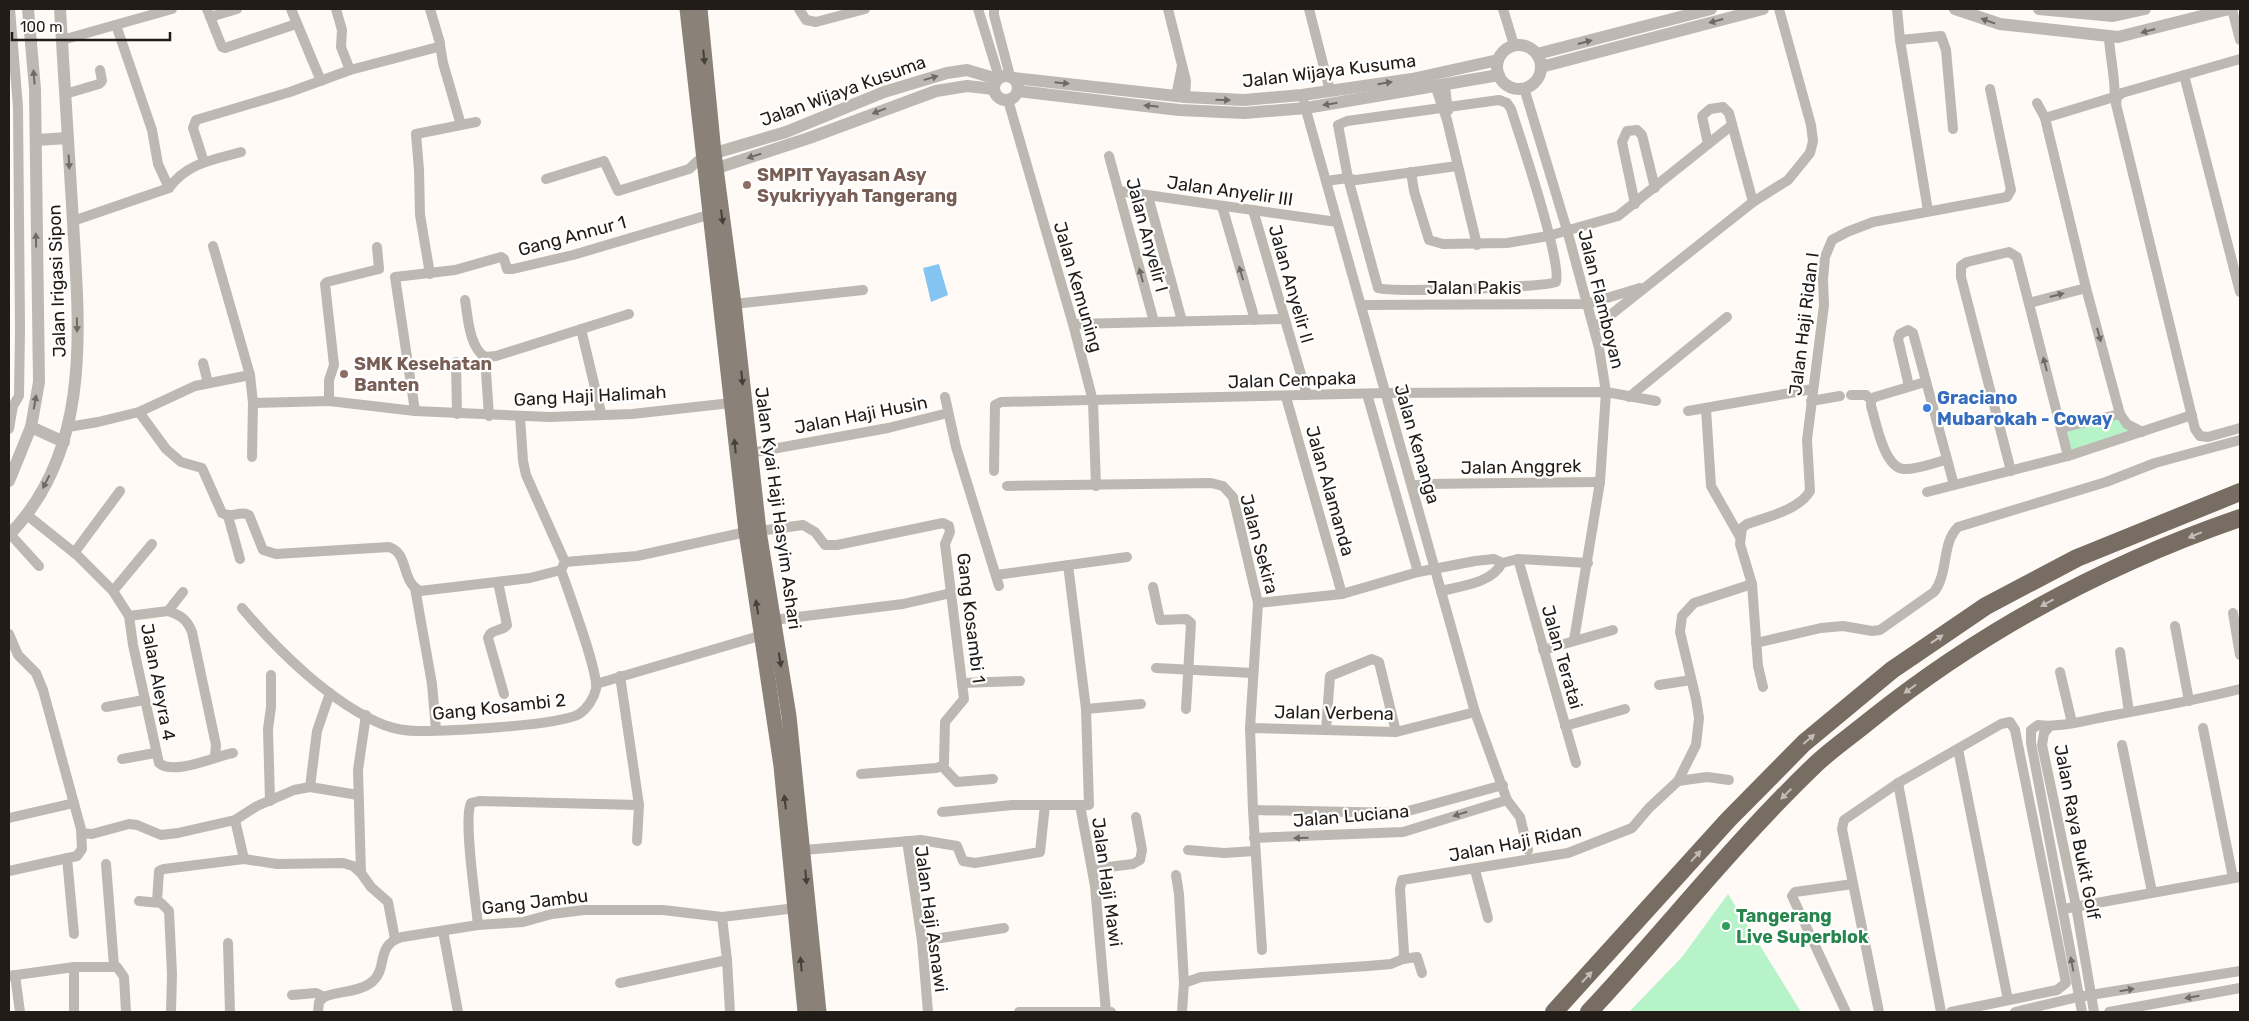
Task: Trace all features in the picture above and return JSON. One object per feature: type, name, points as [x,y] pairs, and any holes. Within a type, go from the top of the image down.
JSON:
[{"type":"highway","points":[[1554,1012],[1734,813],[1804,743],[1892,670],[1986,606],[2076,558],[2240,492]]},
{"type":"highway","points":[[1589,1012],[1738,842],[1818,762],[1907,691],[1998,630],[2089,580],[2240,518]]},
{"type":"main road","name":"Jalan Kyai Haji Hasyim Ashari","points":[[687,9],[705,164],[734,304],[750,452],[752,531]]},
{"type":"main road","name":"Jalan Kyai Haji Hasyim Ashari","points":[[700,9],[708,215],[731,402],[770,629],[789,716],[819,1012]]},
{"type":"main road","name":"Jalan Kyai Haji Hasyim Ashari","points":[[770,629],[775,713],[806,1012]]},
{"type":"street","name":"Jalan Irigasi Sipon","points":[[9,481],[33,428],[38,382],[41,140],[28,9]]},
{"type":"street","name":"Jalan Irigasi Sipon","points":[[10,535],[27,515],[47,480],[61,440],[68,427],[75,396],[78,366],[73,221],[64,138],[65,94],[60,9]]},
{"type":"street","points":[[62,40],[172,9]]},
{"type":"street","points":[[237,9],[208,13],[222,47],[225,48],[296,24]]},
{"type":"street","points":[[292,9],[296,24],[321,81]]},
{"type":"street","points":[[336,9],[342,30],[341,47],[350,70]]},
{"type":"street","points":[[430,9],[461,125]]},
{"type":"street","points":[[800,9],[806,20],[816,22],[865,9]]},
{"type":"street","points":[[978,9],[1003,80]]},
{"type":"street","points":[[994,9],[1003,80],[999,98],[1013,96],[1018,84],[1003,80]]},
{"type":"street","points":[[1168,9],[1182,62],[1181,97]]},
{"type":"street","points":[[1309,9],[1330,91]]},
{"type":"street","points":[[1503,9],[1514,45]]},
{"type":"street","points":[[1539,60],[1711,9]]},
{"type":"street","points":[[1539,60],[1763,9]]},
{"type":"street","points":[[1594,328],[1753,202],[1788,180],[1806,160],[1813,141],[1811,125],[1779,9]]},
{"type":"street","points":[[1897,9],[1900,40],[1928,211]]},
{"type":"street","points":[[1955,9],[2000,24],[2109,37],[2132,35],[2180,22],[2194,13],[2230,9],[2240,40]]},
{"type":"street","points":[[2039,9],[2113,16],[2145,9]]},
{"type":"street","points":[[2180,22],[2184,16],[2184,9]]},
{"type":"street","points":[[9,429],[11,408],[19,396],[20,329],[19,260],[13,191],[10,15]]},
{"type":"street","points":[[116,25],[152,130],[158,164],[169,188]]},
{"type":"street","points":[[1900,40],[1941,36],[1946,50],[1953,128]]},
{"type":"street","points":[[2045,118],[2114,97],[2116,91],[2110,57],[2109,37]]},
{"type":"street","points":[[204,162],[194,128],[196,120],[321,81],[350,70],[440,44]]},
{"type":"street","points":[[1514,45],[1527,46],[1539,60],[1534,83],[1524,88],[1515,89],[1507,86],[1499,76],[1498,60],[1506,49],[1514,45]]},
{"type":"street","points":[[2240,59],[2122,93],[2117,97],[2116,104],[2198,433],[2203,437],[2240,428]]},
{"type":"street","name":"Jalan Wijaya Kusuma","points":[[705,164],[884,92],[948,73],[968,70],[1003,80],[1181,97],[1244,100],[1330,91],[1412,78],[1498,60]]},
{"type":"street","points":[[65,94],[99,84],[102,81],[100,70]]},
{"type":"street","points":[[2184,75],[2240,292]]},
{"type":"street","name":"Jalan Wijaya Kusuma","points":[[1013,96],[1203,112],[1244,113],[1306,108],[1499,76]]},
{"type":"street","name":"Jalan Wijaya Kusuma","points":[[705,164],[809,138],[936,91],[1003,80]]},
{"type":"street","points":[[1440,87],[1477,245]]},
{"type":"street","name":"Jalan Flamboyan","points":[[1524,88],[1600,348],[1606,392],[1600,482],[1574,640]]},
{"type":"street","name":"Jalan Haji Ridan I","points":[[1740,537],[1742,528],[1747,524],[1798,503],[1806,498],[1810,491],[1807,440],[1824,305],[1823,279],[1825,257],[1832,240],[1873,222],[2004,199],[2009,195],[2011,190],[1990,89]]},
{"type":"street","name":"Jalan Kenanga","points":[[1302,95],[1475,712],[1507,800],[1520,817],[1528,850]]},
{"type":"street","name":"Jalan Kemuning","points":[[1013,96],[1093,402],[1096,486]]},
{"type":"street","points":[[1499,100],[1509,105],[1554,253],[1556,282],[1548,285],[1509,287],[1378,288],[1351,180],[1338,130],[1340,122],[1444,106],[1499,100]]},
{"type":"street","points":[[2037,103],[2045,118],[2086,288],[2120,414],[2127,424],[2142,432]]},
{"type":"street","points":[[1708,144],[1702,121],[1704,113],[1722,107],[1729,113],[1753,202]]},
{"type":"street","points":[[430,274],[420,215],[420,170],[415,135],[476,122]]},
{"type":"street","points":[[803,125],[809,138]]},
{"type":"street","points":[[1411,172],[1414,191],[1429,240],[1443,244],[1477,245],[1548,236],[1618,216],[1732,125]]},
{"type":"street","points":[[1635,204],[1622,142],[1628,130],[1637,130],[1642,135],[1654,188]]},
{"type":"street","points":[[41,140],[64,138]]},
{"type":"street","points":[[73,221],[169,188],[178,175],[204,162],[241,152]]},
{"type":"street","name":"Jalan Anyelir I","points":[[1109,156],[1154,322]]},
{"type":"street","points":[[546,179],[604,161],[618,191],[705,164]]},
{"type":"street","points":[[1327,185],[1457,166]]},
{"type":"street","name":"Jalan Anyelir III","points":[[1119,191],[1337,222]]},
{"type":"street","points":[[1148,196],[1182,321]]},
{"type":"street","points":[[1222,206],[1255,320]]},
{"type":"street","name":"Jalan Anyelir II","points":[[1253,210],[1306,395]]},
{"type":"street","name":"Gang Annur 1","points":[[415,411],[394,279],[399,276],[455,270],[501,257],[504,259],[507,268],[512,269],[573,255],[708,215]]},
{"type":"street","points":[[213,246],[250,375],[253,402],[252,457]]},
{"type":"street","points":[[328,401],[329,380],[334,365],[325,284],[379,269],[377,247]]},
{"type":"street","points":[[2011,471],[1961,277],[1961,266],[1967,262],[2005,252],[2013,252],[2016,257],[2068,456]]},
{"type":"street","points":[[9,265],[19,260]]},
{"type":"street","name":"Jalan Pakis","points":[[1360,305],[1587,304],[1646,286]]},
{"type":"street","points":[[1509,287],[1509,304]]},
{"type":"street","points":[[2028,302],[2086,288]]},
{"type":"street","points":[[734,304],[863,290]]},
{"type":"street","points":[[465,300],[474,342],[478,350],[485,357],[489,416]]},
{"type":"street","points":[[485,357],[496,356],[629,314]]},
{"type":"street","points":[[1629,397],[1727,317]]},
{"type":"street","points":[[1073,324],[1284,319]]},
{"type":"street","points":[[9,334],[20,329]]},
{"type":"street","points":[[581,329],[601,414]]},
{"type":"street","points":[[1909,386],[1898,339],[1900,334],[1908,330],[1913,333],[1954,485]]},
{"type":"street","points":[[456,362],[457,414]]},
{"type":"street","points":[[203,363],[208,384]]},
{"type":"street","points":[[68,427],[139,412],[195,386],[250,375]]},
{"type":"street","points":[[1871,400],[1875,397],[1925,382]]},
{"type":"street","points":[[1691,414],[1706,409],[1813,389]]},
{"type":"street","name":"Jalan Cempaka","points":[[994,471],[996,404],[1306,395],[1606,392],[1656,401]]},
{"type":"street","points":[[1367,394],[1418,572]]},
{"type":"street","points":[[1851,395],[1866,395],[1871,400],[1871,406],[1890,462],[1904,469],[1946,460]]},
{"type":"street","name":"Jalan Alamanda","points":[[1286,396],[1342,594]]},
{"type":"street","points":[[1811,402],[1840,396]]},
{"type":"street","points":[[946,397],[956,447],[999,586]]},
{"type":"street","name":"Gang Haji Halimah","points":[[253,402],[328,401],[415,411],[520,417],[632,414],[731,402]]},
{"type":"street","points":[[1706,409],[1711,486],[1740,537],[1744,560],[1752,584],[1758,666],[1763,687]]},
{"type":"street","points":[[139,412],[166,449],[181,462],[202,468],[219,510],[228,516],[240,559]]},
{"type":"street","name":"Jalan Haji Husin","points":[[750,452],[888,428],[948,413]]},
{"type":"street","points":[[2061,428],[2120,414]]},
{"type":"street","points":[[1928,492],[2068,456],[2192,415]]},
{"type":"street","points":[[520,417],[522,461],[563,566],[596,684],[770,629],[903,604],[950,593]]},
{"type":"street","points":[[33,428],[61,440]]},
{"type":"street","points":[[1756,643],[1821,628],[1843,626],[1872,631],[1886,628],[1934,592],[1939,585],[1951,534],[1958,528],[2106,482],[2155,463],[2240,440]]},
{"type":"street","name":"Jalan Anggrek","points":[[1412,486],[1424,484],[1600,482]]},
{"type":"street","name":"Jalan Sekira","points":[[1007,486],[1211,483],[1223,486],[1233,497],[1258,603],[1250,728],[1254,838],[1262,950]]},
{"type":"street","points":[[74,553],[120,490]]},
{"type":"street","points":[[228,516],[243,512],[249,515],[253,521],[260,547],[276,554],[389,547],[395,549],[400,554],[409,582],[415,588],[432,684],[436,730]]},
{"type":"street","points":[[27,515],[74,553],[114,591],[129,616],[168,611],[179,615],[188,622],[192,632],[216,745],[215,756]]},
{"type":"street","name":"Gang Kosambi 1","points":[[415,588],[425,591],[530,578],[563,566],[637,556],[752,531],[804,525],[815,532],[825,545],[837,545],[942,523],[949,526],[950,532],[945,544],[963,703],[945,722],[945,759],[942,766]]},
{"type":"street","points":[[10,535],[39,566]]},
{"type":"street","points":[[114,591],[152,544]]},
{"type":"street","points":[[996,575],[1126,557]]},
{"type":"street","points":[[1258,603],[1342,594],[1434,568],[1494,559],[1502,563],[1518,559],[1588,563]]},
{"type":"street","name":"Jalan Teratai","points":[[1518,559],[1576,763]]},
{"type":"street","points":[[1441,591],[1489,576],[1498,571],[1502,563]]},
{"type":"street","points":[[1068,565],[1086,709],[1089,804],[1080,805]]},
{"type":"street","points":[[498,582],[507,625],[504,628],[492,631],[488,638],[504,694]]},
{"type":"street","name":"Jalan Haji Ridan","points":[[1403,959],[1400,882],[1420,877],[1475,870],[1568,853],[1618,835],[1632,828],[1649,808],[1678,781],[1696,745],[1698,718],[1680,632],[1682,616],[1686,609],[1706,598],[1752,584]]},
{"type":"street","points":[[1154,587],[1160,620],[1186,619],[1190,621],[1186,709]]},
{"type":"street","points":[[168,611],[183,592]]},
{"type":"street","name":"Gang Kosambi 2","points":[[242,608],[284,653],[330,693],[384,725],[399,730],[436,730],[520,724],[568,718],[584,711],[592,699],[596,684]]},
{"type":"street","points":[[2233,613],[2240,655]]},
{"type":"street","name":"Jalan Aleyra 4","points":[[129,616],[155,753]]},
{"type":"street","points":[[2175,626],[2190,701]]},
{"type":"street","points":[[1543,650],[1613,630]]},
{"type":"street","points":[[9,634],[12,653],[36,672],[41,685],[82,833],[83,844],[80,853],[67,858],[9,871]]},
{"type":"street","points":[[2120,652],[2129,712]]},
{"type":"street","points":[[1326,730],[1330,676],[1372,659],[1378,662],[1396,732]]},
{"type":"street","points":[[1156,668],[1253,673]]},
{"type":"street","points":[[2060,672],[2072,723]]},
{"type":"street","points":[[270,801],[268,729],[271,707],[271,675]]},
{"type":"street","points":[[620,676],[639,805],[637,841]]},
{"type":"street","points":[[1659,685],[1691,680]]},
{"type":"street","points":[[962,683],[1020,681]]},
{"type":"street","points":[[2049,727],[2190,701],[2240,689]]},
{"type":"street","points":[[310,786],[317,731],[330,693]]},
{"type":"street","points":[[106,707],[144,700]]},
{"type":"street","points":[[1086,709],[1141,704]]},
{"type":"street","points":[[1565,726],[1625,709]]},
{"type":"street","name":"Jalan Verbena","points":[[1250,728],[1396,732],[1475,712]]},
{"type":"street","points":[[361,873],[358,770],[366,715]]},
{"type":"street","points":[[1879,1012],[1842,829],[1844,820],[1898,783],[2001,724],[2010,722],[2013,725],[2066,979],[2063,986],[2057,990],[1951,1012]]},
{"type":"street","name":"Jalan Raya Bukit Golf","points":[[2049,727],[2034,727],[2031,743],[2082,1012]]},
{"type":"street","name":"Jalan Raya Bukit Golf","points":[[2049,727],[2044,732],[2042,746],[2076,906],[2094,1012]]},
{"type":"street","points":[[2062,909],[2237,878],[2204,728]]},
{"type":"street","points":[[2122,745],[2152,892]]},
{"type":"street","points":[[1958,749],[2008,1000]]},
{"type":"street","points":[[122,759],[155,753],[162,766],[170,768],[208,761],[215,756],[233,753]]},
{"type":"street","points":[[861,774],[942,766],[958,782],[993,779]]},
{"type":"street","points":[[1678,781],[1707,777],[1729,780]]},
{"type":"street","points":[[1898,783],[1941,1012]]},
{"type":"street","name":"Jalan Luciana","points":[[1253,810],[1401,813],[1503,785]]},
{"type":"street","points":[[82,833],[92,834],[129,824],[137,825],[161,835],[170,835],[235,820],[294,790],[310,786],[358,795]]},
{"type":"street","points":[[478,925],[470,829],[469,809],[471,803],[479,800],[639,805]]},
{"type":"street","name":"Jalan Luciana","points":[[1254,838],[1403,832],[1507,800]]},
{"type":"street","points":[[9,818],[74,803]]},
{"type":"street","name":"Jalan Haji Mawi","points":[[942,812],[1012,805],[1080,805],[1092,869],[1106,1012]]},
{"type":"street","points":[[907,841],[927,840],[946,845],[955,845],[963,861],[969,863],[1040,852],[1045,805]]},
{"type":"street","points":[[1401,813],[1403,832]]},
{"type":"street","points":[[1092,869],[1133,864],[1140,860],[1142,850],[1136,817]]},
{"type":"street","points":[[235,820],[244,859]]},
{"type":"street","name":"Jalan Haji Asnawi","points":[[804,850],[907,841],[922,941],[928,1012]]},
{"type":"street","points":[[1188,850],[1224,853],[1255,851]]},
{"type":"street","points":[[67,858],[74,934]]},
{"type":"street","points":[[157,902],[159,873],[161,870],[244,859],[277,864],[343,863],[361,873],[391,907],[396,939],[385,949],[374,981],[365,986],[324,997],[319,1002],[318,1012]]},
{"type":"street","points":[[106,864],[114,966]]},
{"type":"street","points":[[1475,870],[1488,918]]},
{"type":"street","points":[[1176,875],[1179,894],[1184,983],[1182,1012]]},
{"type":"street","points":[[1846,1012],[1792,896],[1795,892],[1853,884]]},
{"type":"street","points":[[139,901],[157,902],[167,908],[169,917],[172,1012]]},
{"type":"street","name":"Gang Jambu","points":[[396,939],[478,925],[523,922],[558,913],[584,910],[663,910],[722,917],[796,908]]},
{"type":"street","points":[[722,917],[730,1012]]},
{"type":"street","points":[[922,941],[1004,928]]},
{"type":"street","points":[[444,931],[458,1012]]},
{"type":"street","points":[[228,943],[230,1012]]},
{"type":"street","points":[[1184,983],[1201,977],[1391,964],[1417,956],[1422,973]]},
{"type":"street","points":[[620,983],[727,960]]},
{"type":"street","points":[[20,1012],[12,975],[74,967],[114,966],[120,969],[124,977],[126,1012]]},
{"type":"street","points":[[74,967],[74,1012]]},
{"type":"street","points":[[2015,1012],[2078,997],[2240,971]]},
{"type":"street","points":[[2109,1012],[2240,988]]},
{"type":"street","points":[[292,995],[316,993],[324,997]]},
{"type":"street","points":[[1019,1012],[1111,1012]]},
{"type":"green space","points":[[2117,418],[2132,432],[2070,452],[2065,431]]},
{"type":"green space","name":"Tangerang Live Superblok","points":[[1728,894],[1801,1012],[1629,1012],[1682,957]]},
{"type":"water","points":[[939,264],[948,295],[931,302],[923,268]]},
{"type":"place","name":"SMPIT Yayasan Asy Syukriyyah Tangerang","points":[[747,185]]},
{"type":"place","name":"SMK Kesehatan Banten","points":[[344,374]]},
{"type":"place","name":"Graciano Mubarokah - Coway","points":[[1927,408]]},
{"type":"place","name":"Tangerang Live Superblok","points":[[1726,926]]}]
